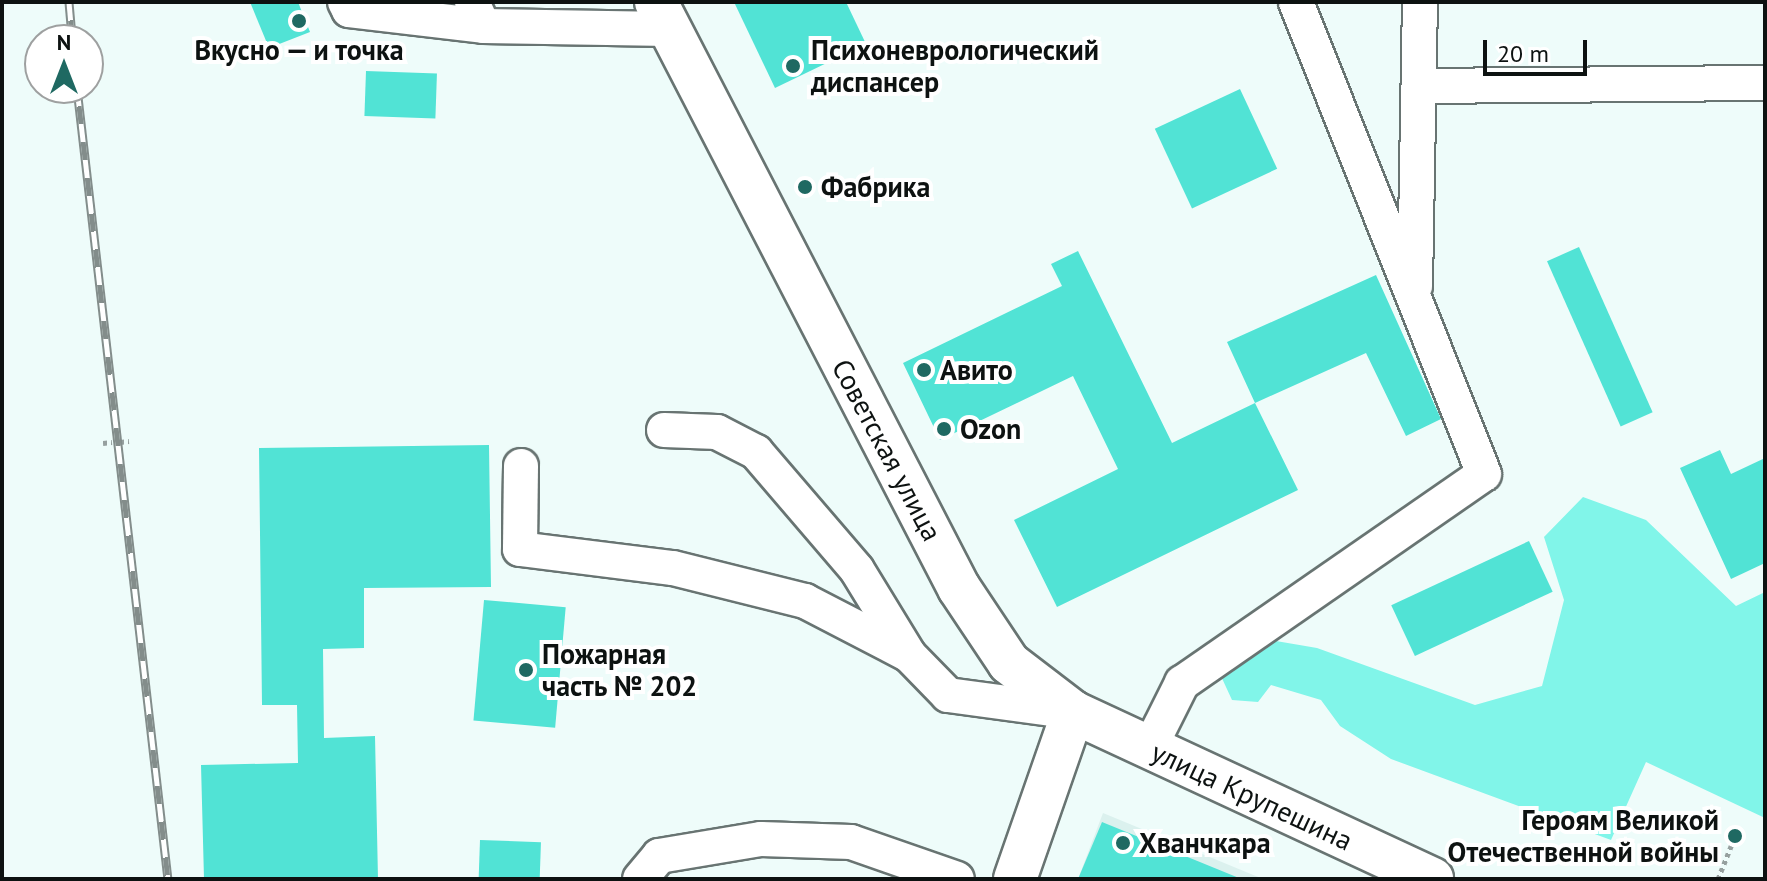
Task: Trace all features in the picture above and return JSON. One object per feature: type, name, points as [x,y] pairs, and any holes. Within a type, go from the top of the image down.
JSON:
[{"type":"main road","name":"Советская улица","points":[[663,16],[959,588],[1009,663],[1073,712]]},
{"type":"main road","name":"улица Крупешина","points":[[1073,712],[1432,879]]},
{"type":"main road","points":[[1015,879],[1073,712]]},
{"type":"lane","points":[[345,2],[349,10],[663,16]]},
{"type":"lane","points":[[1150,747],[1182,683],[1484,474],[1296,2]]},
{"type":"lane","points":[[1415,303],[1420,2]]},
{"type":"lane","points":[[1419,86],[1765,83]]},
{"type":"lane","points":[[664,430],[717,432],[756,452],[857,570],[909,655],[929,680],[966,702],[1073,712]]},
{"type":"lane","points":[[521,466],[520,549],[673,568],[805,601],[909,655]]},
{"type":"lane","points":[[640,879],[659,856],[761,839],[851,842],[957,879]]},
{"type":"path","points":[[120,442],[129,441]]},
{"type":"path","points":[[1718,879],[1735,836]]},
{"type":"shaded area","points":[[1583,497],[1646,520],[1736,606],[1765,592],[1765,818],[1646,762],[1611,840],[1391,759],[1340,726],[1321,700],[1271,685],[1258,702],[1232,700],[1220,674],[1276,641],[1317,648],[1475,705],[1542,686],[1564,600],[1544,537]]},
{"type":"shaded area","points":[[1103,813],[1263,879],[1078,879]]},
{"type":"building","points":[[250,2],[298,2],[310,32],[269,48]]},
{"type":"building","name":"Психоневрологический диспансер","points":[[734,2],[846,2],[866,44],[775,88]]},
{"type":"building","points":[[366,71],[437,73],[435,118],[364,116]]},
{"type":"building","points":[[1240,89],[1277,169],[1192,208],[1155,129]]},
{"type":"building","points":[[1579,247],[1653,412],[1621,427],[1547,261]]},
{"type":"building","points":[[1078,251],[1172,443],[1255,403],[1298,490],[1057,607],[1014,520],[1118,469],[1073,376],[940,440],[903,363],[1062,286],[1051,264]]},
{"type":"building","points":[[1376,275],[1441,419],[1406,436],[1366,353],[1255,403],[1227,342]]},
{"type":"building","points":[[489,445],[491,587],[364,588],[364,648],[323,649],[324,738],[375,736],[378,879],[204,879],[201,765],[298,763],[297,705],[262,705],[259,448]]},
{"type":"building","points":[[1720,450],[1731,474],[1765,458],[1765,563],[1731,579],[1680,468]]},
{"type":"building","points":[[1529,541],[1553,592],[1415,656],[1391,605]]},
{"type":"building","points":[[484,600],[566,607],[555,728],[473,721]]},
{"type":"building","points":[[1102,822],[1239,878],[1239,879],[1078,879]]},
{"type":"building","points":[[480,840],[541,842],[540,879],[479,879]]},
{"type":"railway","points":[[69,2],[71,24]]},
{"type":"railway","points":[[79,104],[168,879]]},
{"type":"place","name":"Вкусно — и точка","points":[[299,21]]},
{"type":"place","name":"Психоневрологический диспансер","points":[[793,66]]},
{"type":"place","name":"Фабрика","points":[[805,187]]},
{"type":"place","name":"Авито","points":[[924,370]]},
{"type":"place","name":"Ozon","points":[[944,429]]},
{"type":"place","name":"Пожарная часть № 202","points":[[526,670]]},
{"type":"place","name":"Героям Великой Отечественной войны","points":[[1735,836]]},
{"type":"place","name":"Хванчкара","points":[[1123,843]]}]
